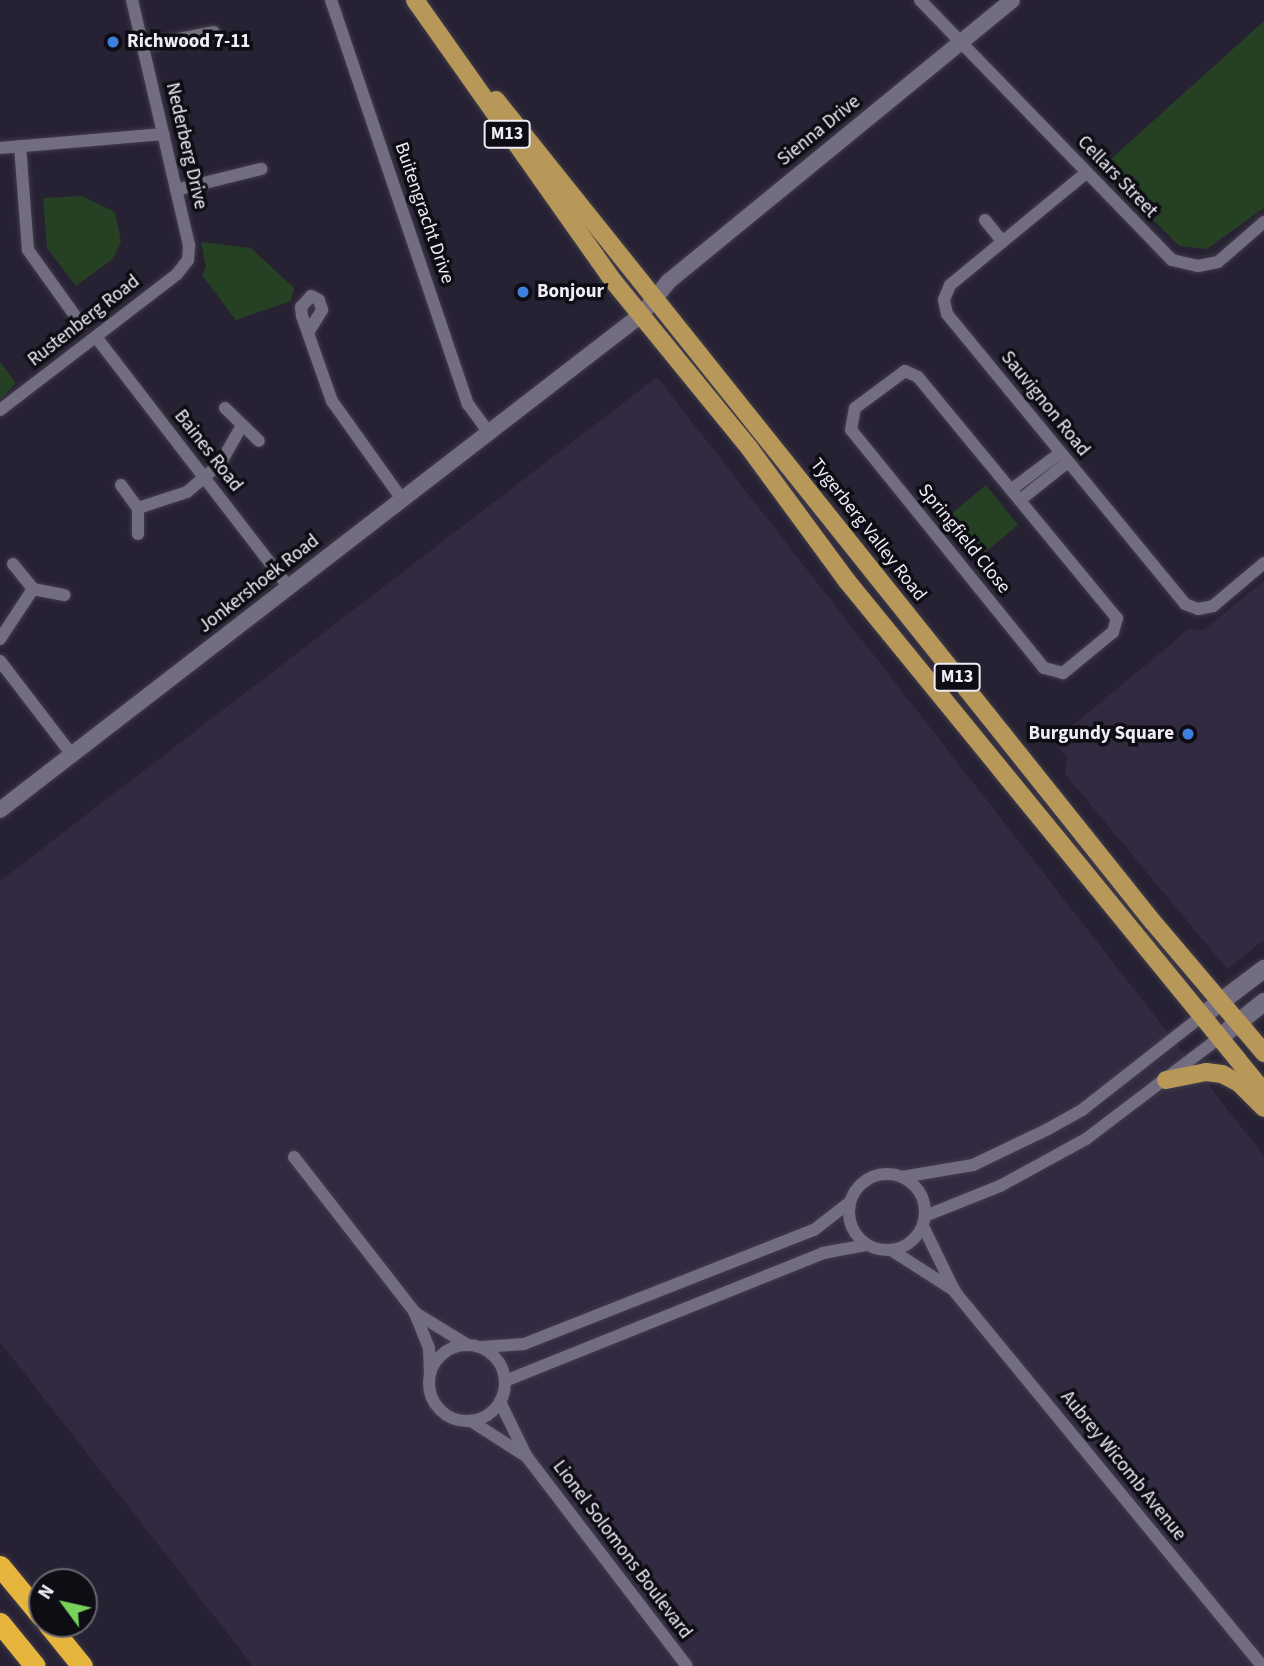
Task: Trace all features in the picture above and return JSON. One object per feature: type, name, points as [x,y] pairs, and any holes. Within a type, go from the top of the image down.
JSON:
[{"type":"highway","points":[[0,1566],[28,1600]]},
{"type":"highway","points":[[0,1623],[35,1666]]},
{"type":"highway","points":[[59,1638],[82,1666]]},
{"type":"main road","name":"Tygerberg Valley Road","points":[[415,0],[576,233],[750,449],[847,581],[1264,1092]]},
{"type":"main road","name":"Tygerberg Valley Road","points":[[438,35],[656,296],[1220,1002],[1264,1053]]},
{"type":"main road","points":[[1202,1016],[1264,969]]},
{"type":"main road","points":[[1219,1038],[1264,1002]]},
{"type":"main road","points":[[1166,1080],[1206,1072],[1222,1074],[1239,1083],[1264,1108]]},
{"type":"street","name":"Nederberg Drive","points":[[132,0],[189,245],[188,260]]},
{"type":"street","name":"Buitengracht Drive","points":[[331,0],[468,404],[489,433]]},
{"type":"street","name":"Cellars Street","points":[[920,0],[1163,252],[1180,263],[1208,266],[1218,262],[1264,222]]},
{"type":"street","name":"Sienna Drive","points":[[641,315],[656,296],[1012,0]]},
{"type":"street","points":[[143,46],[214,32]]},
{"type":"street","points":[[0,148],[163,134]]},
{"type":"street","points":[[20,146],[28,250],[81,324]]},
{"type":"street","points":[[176,190],[261,169]]},
{"type":"street","name":"Sauvignon Road","points":[[1086,173],[950,285],[945,309],[1064,457],[1192,608],[1213,606],[1264,564]]},
{"type":"street","points":[[985,220],[1003,242]]},
{"type":"street","name":"Rustenberg Road","points":[[0,410],[177,274],[188,260]]},
{"type":"street","name":"Jonkershoek Road","points":[[0,810],[641,315]]},
{"type":"street","points":[[309,331],[332,401],[402,499]]},
{"type":"street","name":"Baines Road","points":[[96,337],[289,588]]},
{"type":"street","name":"Springfield Close","points":[[898,373],[914,373],[1020,500],[1117,622],[1113,632],[1056,674],[1044,668],[851,430],[852,412],[898,373]]},
{"type":"street","points":[[225,408],[241,427],[259,441]]},
{"type":"street","points":[[138,508],[187,492],[205,480],[220,464],[241,427]]},
{"type":"street","points":[[1012,489],[1064,457]]},
{"type":"street","points":[[1020,500],[1064,457]]},
{"type":"street","points":[[121,485],[138,508],[138,534]]},
{"type":"street","points":[[13,564],[33,589],[64,596]]},
{"type":"street","points":[[0,639],[33,589]]},
{"type":"street","points":[[0,661],[72,755]]},
{"type":"street","points":[[414,1311],[466,1344],[482,1347],[524,1345],[814,1230],[850,1202],[864,1181],[877,1175],[902,1177],[972,1165],[1048,1129],[1082,1110],[1202,1016]]},
{"type":"street","points":[[505,1381],[823,1253],[867,1245],[891,1250],[913,1240],[924,1221],[1042,1165],[1166,1080],[1219,1038]]},
{"type":"street","points":[[294,1157],[414,1311],[429,1348],[434,1403],[450,1417],[471,1421],[493,1411],[500,1402],[505,1381],[499,1361],[482,1347]]},
{"type":"street","points":[[902,1177],[921,1195],[924,1221]]},
{"type":"street","points":[[850,1202],[852,1227],[867,1245]]},
{"type":"street","name":"Aubrey Wicomb Avenue","points":[[924,1221],[955,1292],[1262,1666]]},
{"type":"street","name":"Aubrey Wicomb Avenue","points":[[891,1250],[955,1292]]},
{"type":"street","points":[[430,1371],[442,1354],[466,1344]]},
{"type":"street","name":"Lionel Solomons Boulevard","points":[[500,1402],[527,1457],[687,1666]]},
{"type":"street","name":"Lionel Solomons Boulevard","points":[[471,1421],[527,1457]]},
{"type":"shaded area","points":[[657,377],[1264,1156],[1264,1666],[253,1666],[0,1342],[0,881]]},
{"type":"shaded area","points":[[1264,580],[1264,940],[1227,969],[1065,774],[1067,757],[1054,741],[1189,629],[1204,630]]},
{"type":"green space","points":[[1264,21],[1264,208],[1207,249],[1179,246],[1102,167]]},
{"type":"green space","points":[[82,196],[115,212],[121,241],[113,259],[76,286],[47,248],[43,198]]},
{"type":"green space","points":[[201,242],[251,248],[294,288],[291,301],[236,320],[202,275],[206,267]]},
{"type":"green space","points":[[0,362],[16,383],[0,400]]},
{"type":"green space","points":[[986,485],[1018,525],[977,559],[945,519]]},
{"type":"place","name":"Richwood 7-11","points":[[113,42]]},
{"type":"place","name":"Bonjour","points":[[523,292]]},
{"type":"place","name":"Burgundy Square","points":[[1188,734]]}]
